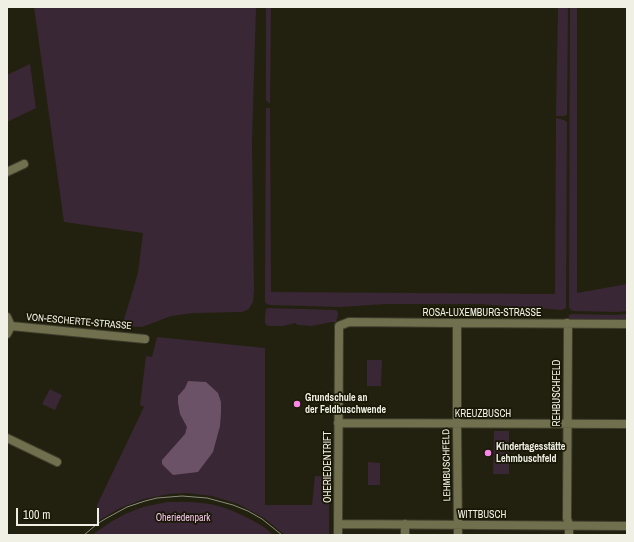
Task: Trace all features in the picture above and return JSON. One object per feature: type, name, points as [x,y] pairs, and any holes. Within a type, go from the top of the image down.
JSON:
[{"type":"street","points":[[7,172],[24,164]]},
{"type":"street","points":[[7,317],[11,326],[7,334]]},
{"type":"street","name":"ROSA-LUXEMBURG-STRASSE","points":[[339,326],[349,322],[457,324],[627,324]]},
{"type":"street","name":"REHBUSCHFELD","points":[[567,323],[567,518],[569,535]]},
{"type":"street","name":"LEHMBUSCHFELD","points":[[457,324],[458,535]]},
{"type":"street","name":"VON-ESCHERTE-STRASSE","points":[[11,326],[145,339]]},
{"type":"street","name":"OHERIEDENTRIFT","points":[[338,535],[339,326]]},
{"type":"street","name":"KREUZBUSCH","points":[[338,423],[627,424]]},
{"type":"street","points":[[7,438],[57,462]]},
{"type":"street","name":"WITTBUSCH","points":[[338,524],[627,526]]},
{"type":"street","points":[[405,524],[405,535]]},
{"type":"green space","points":[[34,7],[256,7],[252,143],[254,291],[253,302],[249,309],[242,312],[193,313],[171,316],[142,327],[122,326],[138,273],[143,233],[64,222]]},
{"type":"green space","points":[[266,7],[271,7],[270,104],[266,100]]},
{"type":"green space","points":[[558,7],[568,7],[567,114],[565,116],[556,116]]},
{"type":"green space","points":[[570,7],[577,7],[577,293],[627,284],[627,311],[574,311],[569,307]]},
{"type":"green space","points":[[30,64],[36,108],[7,122],[7,75]]},
{"type":"green space","points":[[266,108],[270,108],[271,292],[555,294],[556,118],[567,122],[566,308],[562,310],[479,304],[386,304],[340,307],[267,304],[265,302]]},
{"type":"green space","points":[[266,309],[336,310],[338,315],[336,322],[311,326],[298,325],[295,323],[283,326],[268,326],[265,323],[265,317]]},
{"type":"green space","points":[[627,314],[627,321],[568,321],[569,315]]},
{"type":"green space","points":[[157,337],[265,348],[265,505],[312,505],[315,476],[329,477],[329,535],[285,535],[264,518],[238,504],[212,496],[187,493],[169,494],[144,499],[120,508],[98,521],[97,505],[144,407],[140,405],[146,356],[152,357]]},
{"type":"green space","points":[[367,360],[382,360],[381,386],[367,386]]},
{"type":"green space","points":[[50,389],[62,395],[55,410],[42,404]]},
{"type":"green space","points":[[494,431],[509,431],[509,474],[493,474]]},
{"type":"green space","points":[[368,462],[380,463],[380,485],[368,485]]},
{"type":"green space","name":"Oheriedenpark","points":[[167,502],[191,502],[222,507],[250,519],[264,527],[273,535],[92,535],[125,514],[143,507]]},
{"type":"shaded area","points":[[188,381],[206,382],[218,393],[221,402],[220,426],[213,452],[198,472],[173,475],[162,464],[162,460],[185,434],[187,427],[180,414],[178,396],[185,388]]},
{"type":"tram line","points":[[84,535],[97,524],[127,507],[157,498],[182,496],[207,498],[233,505],[262,519],[282,535]]},
{"type":"place","name":"Grundschule an der Feldbuschwende","points":[[297,404]]},
{"type":"place","name":"Kindertagesstätte Lehmbuschfeld","points":[[488,453]]}]
